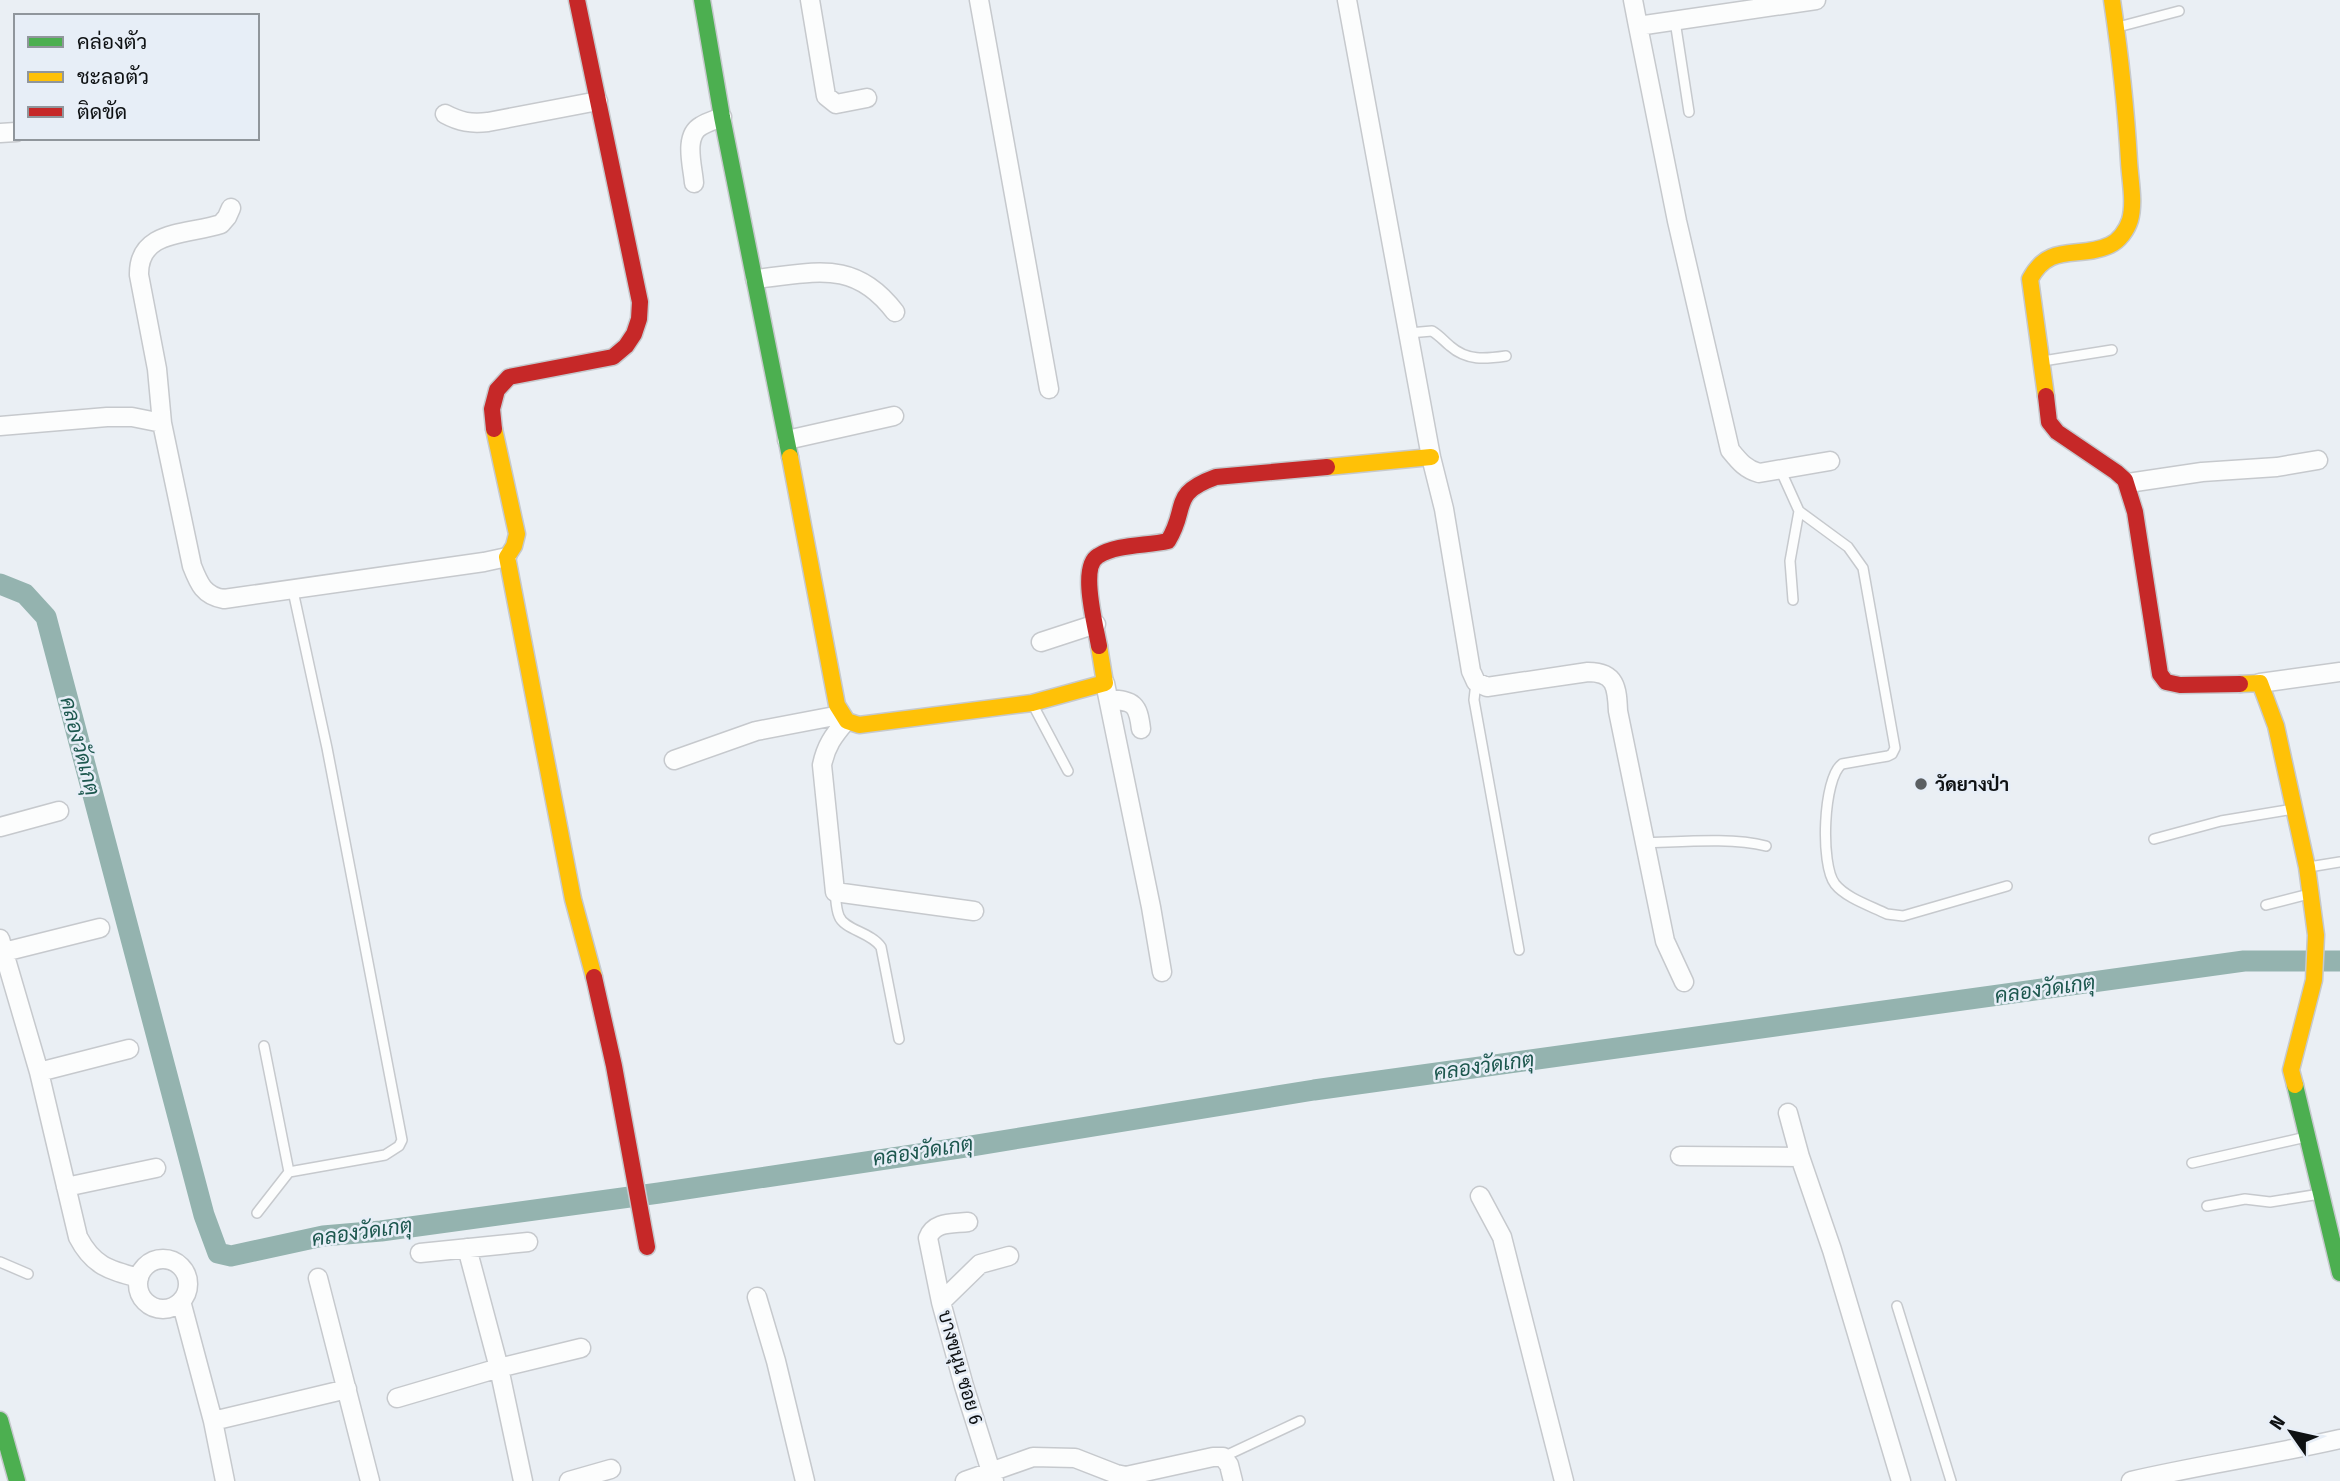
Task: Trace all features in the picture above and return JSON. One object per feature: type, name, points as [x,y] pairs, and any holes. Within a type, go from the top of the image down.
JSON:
[{"type":"street","points":[[577,0],[640,302],[640,317],[635,334],[626,348],[613,357],[509,377],[497,390],[492,410],[517,534],[507,557],[573,899],[595,981],[647,1247]]},
{"type":"street","points":[[702,0],[722,117],[843,718],[825,748],[822,765],[835,892],[974,912]]},
{"type":"street","points":[[810,0],[826,96],[836,104],[867,98]]},
{"type":"street","points":[[979,0],[1049,389]]},
{"type":"street","points":[[1347,0],[1431,457],[1444,509],[1471,671],[1476,682],[1487,687],[1588,672],[1601,672],[1611,679],[1617,688],[1618,711],[1665,941],[1684,982]]},
{"type":"street","points":[[1633,0],[1676,220],[1730,450],[1749,470],[1759,473],[1830,461]]},
{"type":"street","points":[[1638,26],[1816,0]]},
{"type":"street","points":[[2112,0],[2126,100],[2131,201],[2129,224],[2109,246],[2049,256],[2040,261],[2033,270],[2030,279],[2049,422],[2064,440],[2117,471],[2128,483],[2137,519],[2160,674],[2166,682],[2180,685],[2260,683],[2340,672]]},
{"type":"street","points":[[445,114],[458,121],[488,122],[597,101]]},
{"type":"street","points":[[694,183],[691,139],[695,130],[722,117]]},
{"type":"street","points":[[231,208],[228,217],[221,224],[166,237],[152,244],[142,254],[139,262],[139,275],[157,369],[162,423],[192,566],[206,594],[224,599],[507,557]]},
{"type":"street","points":[[755,279],[839,273],[867,283],[883,296],[895,312]]},
{"type":"street","points":[[787,440],[894,416]]},
{"type":"street","points":[[0,426],[107,417],[132,417],[162,423]]},
{"type":"street","points":[[1162,972],[1088,580],[1093,559],[1103,553],[1168,541],[1173,534],[1179,508],[1187,492],[1196,483],[1216,477],[1431,457]]},
{"type":"street","points":[[2128,483],[2202,471],[2277,467],[2318,460]]},
{"type":"street","points":[[1041,642],[1096,624]]},
{"type":"street","points":[[2260,683],[2276,726],[2307,867],[2316,935],[2314,979],[2291,1070],[2340,1273]]},
{"type":"street","points":[[674,760],[756,731],[843,718],[852,724],[870,723],[1032,704],[1107,691],[1135,706],[1142,729]]},
{"type":"street","points":[[0,827],[59,811]]},
{"type":"street","points":[[100,928],[2,946],[39,1072],[78,1237],[86,1252],[108,1268],[139,1278]]},
{"type":"street","points":[[39,1072],[129,1049]]},
{"type":"street","points":[[1788,1113],[1901,1481]]},
{"type":"street","points":[[1680,1156],[1800,1157]]},
{"type":"street","points":[[66,1187],[156,1168]]},
{"type":"street","points":[[1480,1196],[1502,1237],[1564,1481]]},
{"type":"street","points":[[942,1302],[928,1238],[937,1225],[968,1222]]},
{"type":"street","points":[[421,1253],[528,1242]]},
{"type":"street","points":[[467,1248],[499,1368],[523,1481]]},
{"type":"street","name":"บางขนุน ซอย 6","points":[[993,1477],[964,1386],[942,1302],[980,1264],[1009,1256]]},
{"type":"street","points":[[163,1258],[174,1261],[183,1268],[187,1289],[181,1301],[163,1309],[152,1306],[143,1299],[139,1278],[144,1268],[152,1261],[163,1258]]},
{"type":"street","points":[[318,1278],[370,1481]]},
{"type":"street","points":[[757,1297],[776,1361],[805,1481]]},
{"type":"street","points":[[181,1301],[225,1481]]},
{"type":"street","points":[[397,1398],[499,1368],[581,1348]]},
{"type":"street","points":[[212,1421],[347,1390]]},
{"type":"street","points":[[0,1420],[17,1481]]},
{"type":"street","points":[[2131,1481],[2340,1439]]},
{"type":"street","points":[[965,1481],[993,1477],[1033,1457],[1075,1458],[1126,1476],[1223,1457],[1229,1465],[1233,1481]]},
{"type":"street","points":[[569,1481],[611,1469]]},
{"type":"lane","points":[[2116,27],[2179,11]]},
{"type":"lane","points":[[1675,21],[1689,112]]},
{"type":"lane","points":[[1409,333],[1432,331],[1456,351],[1472,358],[1506,356]]},
{"type":"lane","points":[[2042,361],[2112,350]]},
{"type":"lane","points":[[1780,469],[1800,511],[1848,547],[1863,568],[1895,748],[1888,756],[1842,764],[1833,775],[1827,804],[1828,868],[1833,882],[1841,890],[1886,914],[1895,916],[2007,886]]},
{"type":"lane","points":[[1793,600],[1790,561],[1800,511]]},
{"type":"lane","points":[[257,1213],[289,1172],[385,1155],[399,1146],[402,1140],[293,590]]},
{"type":"lane","points":[[1476,682],[1474,700],[1520,950]]},
{"type":"lane","points":[[1032,704],[1068,772]]},
{"type":"lane","points":[[2154,839],[2221,821],[2294,809]]},
{"type":"lane","points":[[1644,843],[1691,841],[1755,843],[1766,846]]},
{"type":"lane","points":[[2307,867],[2340,862]]},
{"type":"lane","points":[[835,892],[839,917],[844,923],[876,940],[881,947],[899,1040]]},
{"type":"lane","points":[[2266,905],[2310,893]]},
{"type":"lane","points":[[264,1046],[289,1172]]},
{"type":"lane","points":[[2192,1163],[2306,1137]]},
{"type":"lane","points":[[2207,1206],[2245,1199],[2270,1202],[2321,1194]]},
{"type":"lane","points":[[0,1262],[28,1274]]},
{"type":"lane","points":[[1897,1306],[1951,1481]]},
{"type":"lane","points":[[1223,1457],[1300,1421]]},
{"type":"waterway","name":"คลองวัดเกตุ","points":[[0,584],[25,594],[46,617],[204,1215],[218,1253],[231,1256],[323,1236],[381,1231],[659,1193],[959,1148],[1314,1090],[2244,961],[2340,961]]},
{"type":"traffic: fast","points":[[702,0],[722,117],[790,457]]},
{"type":"traffic: fast","points":[[2295,1085],[2340,1273]]},
{"type":"traffic: fast","points":[[0,1420],[17,1481]]},
{"type":"traffic: slow","points":[[2046,396],[2030,279],[2038,267],[2056,255],[2098,249],[2113,243],[2125,231],[2131,213],[2132,191],[2124,101],[2112,0]]},
{"type":"traffic: slow","points":[[494,429],[517,534],[507,557],[573,899],[594,977]]},
{"type":"traffic: slow","points":[[790,457],[837,705],[847,721],[859,725],[1032,703],[1105,683],[1099,646]]},
{"type":"traffic: slow","points":[[1327,467],[1431,457]]},
{"type":"traffic: slow","points":[[2240,684],[2260,683],[2276,726],[2307,867],[2316,935],[2314,980],[2291,1070],[2295,1085]]},
{"type":"traffic: jam","points":[[494,429],[492,409],[497,390],[509,377],[613,357],[626,346],[639,319],[640,302],[577,0]]},
{"type":"traffic: jam","points":[[2046,396],[2049,422],[2057,432],[2125,480],[2135,512],[2160,674],[2166,682],[2180,685],[2240,684]]},
{"type":"traffic: jam","points":[[1099,646],[1089,584],[1092,562],[1098,556],[1123,547],[1168,541],[1186,496],[1201,483],[1216,477],[1327,467]]},
{"type":"traffic: jam","points":[[594,977],[614,1066],[647,1247]]},
{"type":"place","name":"วัดยางป่า","points":[[1921,784]]}]
